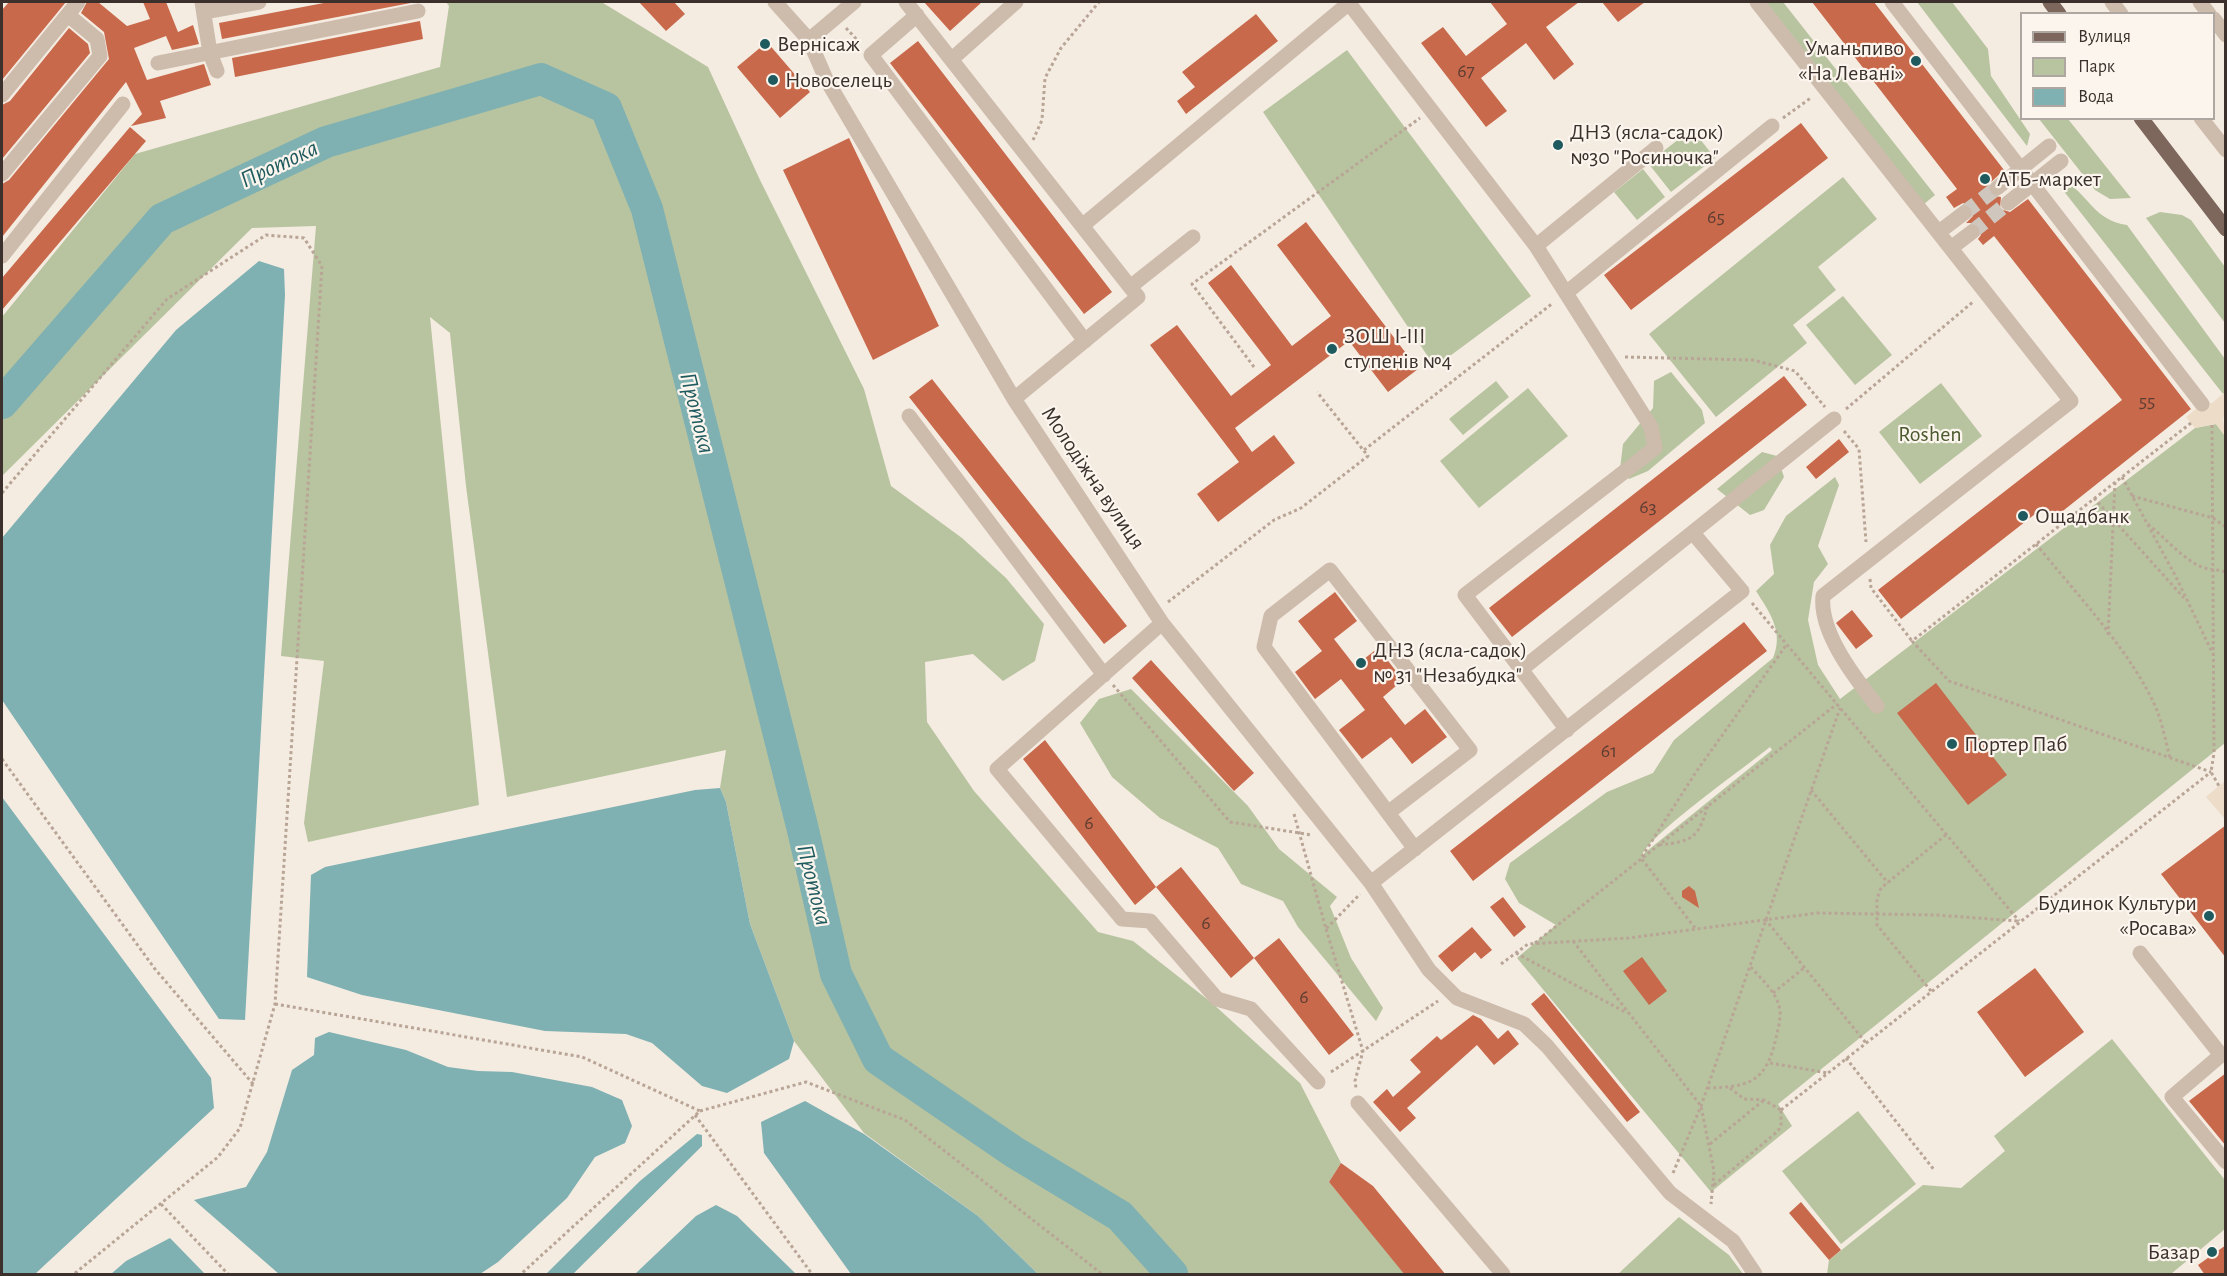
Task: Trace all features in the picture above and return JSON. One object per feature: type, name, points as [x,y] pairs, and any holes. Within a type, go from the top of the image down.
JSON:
[{"type":"main road","points":[[2142,120],[2226,229]]},
{"type":"street","points":[[2,94],[78,2]]},
{"type":"street","points":[[217,71],[210,53],[203,7],[259,2]]},
{"type":"street","name":"Молодіжна вулиця","points":[[775,2],[809,40],[826,79],[1014,399],[1159,618],[1371,883],[1429,970],[1457,998]]},
{"type":"street","points":[[809,40],[854,2]]},
{"type":"street","points":[[906,2],[1138,297],[1014,399]]},
{"type":"street","points":[[952,59],[1016,2]]},
{"type":"street","points":[[1082,226],[1348,2],[1536,246],[1651,427],[1655,448],[1465,595],[1567,729]]},
{"type":"street","points":[[1757,2],[2071,401],[1823,596],[1821,612],[1850,672],[1877,706]]},
{"type":"street","points":[[1892,2],[2202,404]]},
{"type":"street","points":[[158,63],[418,11]]},
{"type":"street","points":[[2,174],[100,56],[97,39],[68,15]]},
{"type":"street","points":[[917,15],[871,56],[1085,341]]},
{"type":"street","points":[[2215,20],[2226,35]]},
{"type":"street","points":[[2,256],[123,104]]},
{"type":"street","points":[[2203,120],[2226,150]]},
{"type":"street","points":[[1566,293],[1772,126]]},
{"type":"street","points":[[1996,188],[2049,146]]},
{"type":"street","points":[[1536,246],[1656,148]]},
{"type":"street","points":[[2008,203],[2061,161]]},
{"type":"street","points":[[1939,232],[1964,213]]},
{"type":"street","points":[[1951,248],[1972,232]]},
{"type":"street","points":[[1130,287],[1193,237]]},
{"type":"street","points":[[909,416],[1104,675]]},
{"type":"street","points":[[1522,669],[1834,419]]},
{"type":"street","points":[[1371,883],[1742,591],[1693,533]]},
{"type":"street","points":[[1389,812],[1470,750],[1330,570],[1271,616],[1264,647],[1415,849]]},
{"type":"street","points":[[1159,618],[1104,675],[997,769],[1122,919],[1150,921],[1217,999],[1251,1009],[1318,1082]]},
{"type":"street","points":[[2140,953],[2220,1055],[2172,1097],[2226,1162]]},
{"type":"street","points":[[1457,998],[1524,1024],[1547,1046],[1670,1192],[1733,1240],[1755,1275]]},
{"type":"street","points":[[1358,1103],[1503,1275]]},
{"type":"path","points":[[1027,156],[1042,120],[1045,78],[1061,48],[1099,2]]},
{"type":"path","points":[[1772,126],[1825,88]]},
{"type":"path","points":[[1254,367],[1192,284],[1431,110]]},
{"type":"path","points":[[2,493],[167,299],[266,235],[304,238],[322,266],[275,1004],[240,1128],[218,1157],[74,1275]]},
{"type":"path","points":[[1364,450],[1566,293]]},
{"type":"path","points":[[1834,419],[1985,293]]},
{"type":"path","points":[[1607,356],[1753,360],[1795,370],[1859,449],[1871,588],[1912,641],[1949,681],[2211,772]]},
{"type":"path","points":[[1159,618],[1275,520],[1309,501],[1368,456],[1317,392]]},
{"type":"path","points":[[1912,641],[2191,423]]},
{"type":"path","points":[[2212,425],[2214,753],[2211,772],[2219,786]]},
{"type":"path","points":[[2122,477],[2188,601],[2214,656]]},
{"type":"path","points":[[2108,635],[2115,482]]},
{"type":"path","points":[[2132,496],[2213,518],[2226,527]]},
{"type":"path","points":[[2094,498],[2158,572],[2188,601]]},
{"type":"path","points":[[2147,523],[2192,562],[2205,569],[2213,567],[2226,572]]},
{"type":"path","points":[[2036,544],[2142,682],[2158,713],[2170,758]]},
{"type":"path","points":[[1742,591],[2019,921]]},
{"type":"path","points":[[1641,858],[1703,762],[1787,644]]},
{"type":"path","points":[[1104,675],[1230,822],[1336,839]]},
{"type":"path","points":[[1501,964],[1516,952],[1533,944],[1837,704]]},
{"type":"path","points":[[1670,1192],[1673,1167],[1701,1106],[1840,708]]},
{"type":"path","points":[[2,759],[155,969],[254,1085]]},
{"type":"path","points":[[1781,1110],[2211,772]]},
{"type":"path","points":[[1811,790],[1888,883]]},
{"type":"path","points":[[1658,845],[1689,840],[1697,835],[1708,805]]},
{"type":"path","points":[[1294,813],[1363,1051],[1354,1081],[1358,1103]]},
{"type":"path","points":[[1931,991],[1877,925],[1876,899],[1881,888],[1947,834]]},
{"type":"path","points":[[1641,858],[1695,928]]},
{"type":"path","points":[[1326,928],[1371,883]]},
{"type":"path","points":[[1533,944],[1629,938],[1817,913],[2019,921]]},
{"type":"path","points":[[1765,919],[1866,1043]]},
{"type":"path","points":[[1573,941],[1701,1106],[1710,1144],[1713,1186],[1708,1220]]},
{"type":"path","points":[[1516,952],[1629,1014]]},
{"type":"path","points":[[1707,1088],[1730,1088],[1748,1082],[1770,1063],[1780,1019],[1779,1006],[1773,993],[1749,965]]},
{"type":"path","points":[[1773,993],[1804,967]]},
{"type":"path","points":[[1318,1082],[1436,1002],[1457,998]]},
{"type":"path","points":[[275,1004],[582,1057],[700,1111]]},
{"type":"path","points":[[1846,1058],[1935,1171]]},
{"type":"path","points":[[1770,1063],[1828,1073]]},
{"type":"path","points":[[521,1275],[700,1111],[806,1082],[905,1120],[1102,1275]]},
{"type":"path","points":[[1730,1088],[1744,1099],[1764,1100],[1781,1110]]},
{"type":"path","points":[[1710,1144],[1764,1100]]},
{"type":"path","points":[[1713,1186],[1778,1131],[1782,1125],[1781,1110]]},
{"type":"path","points":[[695,1115],[812,1275]]},
{"type":"path","points":[[161,1204],[228,1275]]},
{"type":"green space","points":[[446,2],[603,3],[708,67],[760,180],[864,389],[891,486],[962,538],[1006,578],[1044,624],[1035,661],[1003,681],[973,654],[925,662],[927,722],[974,791],[1098,932],[1133,941],[1212,1003],[1300,1083],[1341,1163],[1329,1182],[1405,1274],[1038,1274],[978,1216],[864,1133],[794,1041],[750,924],[726,802],[720,788],[726,750],[507,797],[466,486],[450,333],[430,317],[479,805],[308,842],[304,823],[324,661],[281,656],[316,226],[252,228],[2,476],[2,317],[135,154],[440,67],[449,6]]},
{"type":"green space","points":[[1766,2],[1783,2],[1935,195],[1924,204]]},
{"type":"green space","points":[[1917,2],[1952,2],[1988,49],[1991,76],[2030,134],[2027,146]]},
{"type":"green space","points":[[1347,50],[1531,296],[1435,367],[1263,112]]},
{"type":"green space","points":[[2040,120],[2069,120],[2131,198],[2110,199],[2095,190]]},
{"type":"green space","points":[[1692,129],[1715,158],[1671,192],[1648,163]]},
{"type":"green space","points":[[1643,169],[1665,197],[1637,220],[1614,192]]},
{"type":"green space","points":[[1843,177],[1877,219],[1818,267],[1836,290],[1793,325],[1807,343],[1716,417],[1649,334]]},
{"type":"green space","points":[[2067,182],[2100,214],[2127,225],[2225,359],[2225,392],[2223,394],[2059,185]]},
{"type":"green space","points":[[2160,212],[2182,215],[2191,220],[2225,267],[2225,323],[2146,218]]},
{"type":"green space","points":[[1843,296],[1892,355],[1855,385],[1806,325]]},
{"type":"green space","points":[[1671,372],[1702,410],[1705,423],[1648,471],[1629,479],[1620,469],[1623,444],[1653,408],[1654,381]]},
{"type":"green space","points":[[1496,381],[1509,397],[1463,435],[1449,419]]},
{"type":"green space","name":"Roshen","points":[[1941,383],[1982,436],[1920,484],[1879,432]]},
{"type":"green space","points":[[1528,388],[1568,436],[1479,508],[1440,461]]},
{"type":"green space","points":[[2216,424],[2225,436],[2225,743],[1778,1104],[1792,1126],[1711,1192],[1517,958],[1556,925],[1519,903],[1505,879],[1510,863],[1607,792],[1653,773],[1674,740],[1773,658],[1777,640],[1774,623],[1756,591],[1774,574],[1770,545],[1786,516],[1835,477],[1839,485],[1818,546],[1828,564],[1814,582],[1808,620],[1818,665],[1840,699],[2195,428]],"holes":[[[1770,747],[1772,750],[1642,855],[1662,832],[1700,800]]]},
{"type":"green space","points":[[1762,452],[1777,456],[1784,477],[1764,510],[1750,515],[1717,489]]},
{"type":"green space","points":[[1131,689],[1248,806],[1279,849],[1337,897],[1330,906],[1351,958],[1383,1008],[1376,1021],[1298,927],[1283,901],[1241,884],[1218,848],[1160,818],[1112,777],[1080,723],[1099,699]]},
{"type":"green space","points":[[2112,1039],[2225,1180],[2225,1229],[2171,1274],[1827,1274],[1829,1260],[1923,1185],[1961,1188],[2005,1151],[1994,1136]]},
{"type":"green space","points":[[1858,1111],[1916,1184],[1841,1244],[1782,1171]]},
{"type":"green space","points":[[1679,1217],[1729,1255],[1743,1274],[1618,1274]]},
{"type":"shaded area","points":[[2225,392],[2223,418],[2225,436],[2216,424],[2195,428],[2186,417],[2202,404],[2212,403]]},
{"type":"shaded area","points":[[2225,781],[2225,819],[2206,797]]},
{"type":"water","points":[[259,261],[284,269],[285,295],[245,1020],[219,1019],[2,700],[2,538],[176,330]]},
{"type":"water","points":[[720,788],[726,802],[750,924],[794,1041],[789,1059],[727,1093],[702,1086],[652,1043],[626,1034],[545,1031],[362,995],[307,977],[311,875],[325,867],[695,790]]},
{"type":"water","points":[[2,797],[211,1078],[214,1108],[35,1274],[2,1274]]},
{"type":"water","points":[[329,1032],[406,1050],[448,1067],[512,1072],[592,1087],[622,1100],[632,1126],[625,1143],[595,1157],[567,1198],[498,1262],[480,1274],[279,1274],[194,1200],[246,1187],[267,1152],[292,1070],[314,1055],[315,1038]]},
{"type":"water","points":[[805,1101],[864,1134],[978,1216],[1038,1274],[851,1274],[764,1153],[761,1122]]},
{"type":"water","points":[[697,1134],[702,1135],[702,1146],[573,1274],[546,1274],[640,1181]]},
{"type":"water","points":[[716,1205],[737,1216],[796,1274],[635,1274],[696,1216]]},
{"type":"water","points":[[170,1238],[205,1274],[111,1274],[126,1261]]},
{"type":"building","points":[[9,2],[66,2],[2,80],[2,10]]},
{"type":"building","points":[[87,2],[98,2],[127,26],[150,19],[143,2],[166,2],[178,32],[193,25],[199,44],[172,50],[166,36],[134,48],[147,80],[204,64],[211,85],[160,101],[166,118],[131,126],[142,114],[126,82],[2,237],[2,184],[9,180],[109,59],[104,32],[81,13]]},
{"type":"building","points":[[329,2],[416,2],[222,39],[219,23]]},
{"type":"building","points":[[639,2],[674,2],[685,14],[666,31]]},
{"type":"building","points":[[924,2],[982,2],[950,31]]},
{"type":"building","points":[[1490,2],[1579,2],[1546,27],[1574,64],[1554,80],[1526,43],[1481,78],[1507,111],[1486,127],[1421,43],[1443,27],[1466,56],[1507,24]]},
{"type":"building","points":[[1602,2],[1645,2],[1618,22]]},
{"type":"building","points":[[1812,2],[1874,2],[2004,170],[1988,185],[1990,195],[2001,197],[2000,209],[2010,212],[2028,199],[2191,409],[2054,518],[2044,507],[1901,619],[1878,590],[2122,400],[1994,236],[1983,245],[1978,239],[1981,235],[1980,227],[1975,223],[1966,223],[1973,216],[1972,208],[1963,203],[1954,208],[1946,197],[1957,189]]},
{"type":"building","points":[[1256,14],[1278,41],[1186,114],[1177,101],[1195,87],[1182,72]]},
{"type":"building","points":[[420,21],[423,39],[235,77],[232,58]]},
{"type":"building","points":[[69,28],[88,44],[90,53],[2,159],[2,105],[10,101]]},
{"type":"building","points":[[918,41],[1112,292],[1084,314],[890,63]]},
{"type":"building","name":"Новоселець","points":[[767,42],[810,92],[780,118],[737,67]]},
{"type":"building","points":[[1801,123],[1828,158],[1631,310],[1604,275]]},
{"type":"building","points":[[130,127],[146,141],[2,310],[2,278]]},
{"type":"building","points":[[849,138],[939,326],[873,360],[783,170]]},
{"type":"building","points":[[1306,222],[1418,369],[1388,392],[1349,341],[1235,428],[1252,452],[1274,435],[1295,463],[1218,522],[1197,494],[1239,462],[1150,345],[1177,325],[1231,396],[1271,365],[1208,283],[1231,265],[1292,346],[1331,316],[1277,245]]},
{"type":"building","points":[[1784,376],[1807,405],[1512,637],[1489,608]]},
{"type":"building","points":[[932,379],[1127,626],[1104,644],[909,397]]},
{"type":"building","points":[[1839,439],[1849,452],[1816,479],[1806,467]]},
{"type":"building","points":[[1335,592],[1357,621],[1334,639],[1355,666],[1378,648],[1403,680],[1383,697],[1405,725],[1425,709],[1447,737],[1412,764],[1391,737],[1362,759],[1339,730],[1365,710],[1341,679],[1315,699],[1295,672],[1322,651],[1298,621]]},
{"type":"building","points":[[1852,610],[1873,636],[1856,649],[1836,623]]},
{"type":"building","points":[[1744,622],[1767,651],[1473,881],[1450,851]]},
{"type":"building","points":[[1151,660],[1254,773],[1234,791],[1132,678]]},
{"type":"building","name":"Портер Паб","points":[[1936,683],[2007,775],[1968,805],[1897,713]]},
{"type":"building","points":[[1045,740],[1156,887],[1135,905],[1023,759]]},
{"type":"building","name":"Будинок Культури «Росава»","points":[[2226,825],[2226,958],[2161,874]]},
{"type":"building","points":[[1181,867],[1254,958],[1231,978],[1156,887]]},
{"type":"building","points":[[1689,886],[1695,891],[1699,908],[1682,897],[1682,891]]},
{"type":"building","points":[[1503,897],[1526,927],[1514,937],[1490,907]]},
{"type":"building","points":[[1472,927],[1492,950],[1481,959],[1475,952],[1452,972],[1438,956]]},
{"type":"building","points":[[1279,938],[1354,1035],[1329,1055],[1254,958]]},
{"type":"building","points":[[1642,957],[1667,991],[1649,1005],[1623,971]]},
{"type":"building","points":[[2035,968],[2084,1032],[2025,1077],[1977,1012]]},
{"type":"building","points":[[1544,993],[1640,1112],[1627,1122],[1531,1004]]},
{"type":"building","points":[[1473,1015],[1481,1019],[1498,1039],[1508,1030],[1519,1044],[1494,1065],[1477,1045],[1407,1108],[1416,1118],[1400,1132],[1373,1102],[1387,1089],[1393,1097],[1421,1072],[1410,1060],[1437,1036],[1441,1040]]},
{"type":"building","points":[[2226,1073],[2226,1146],[2189,1101]]},
{"type":"building","points":[[1341,1163],[1373,1186],[1446,1275],[1405,1275],[1329,1182]]},
{"type":"building","points":[[1801,1202],[1841,1250],[1829,1260],[1789,1213]]},
{"type":"building","points":[[2226,1245],[2226,1275],[2205,1275],[2198,1265]]},
{"type":"waterway","name":"Протока","points":[[2,403],[162,219],[326,142],[541,79],[606,108],[647,209],[803,830],[836,974],[878,1059],[1014,1152],[1120,1216],[1172,1274]]},
{"type":"tunnel","points":[[1964,213],[1997,188]]},
{"type":"tunnel","points":[[1972,232],[2008,203]]},
{"type":"place","name":"Вернісаж","points":[[765,44]]},
{"type":"place","name":"Уманьпиво «На Левані»","points":[[1916,61]]},
{"type":"place","name":"Новоселець","points":[[773,80]]},
{"type":"place","name":"ДНЗ (ясла-садок) №30 \"Росиночка\"","points":[[1558,145]]},
{"type":"place","name":"АТБ-маркет","points":[[1985,179]]},
{"type":"place","name":"ЗОШ І-ІІІ ступенів №4","points":[[1332,349]]},
{"type":"place","name":"Ощадбанк","points":[[2023,516]]},
{"type":"place","name":"ДНЗ (ясла-садок) № 31 \"Незабудка\"","points":[[1361,663]]},
{"type":"place","name":"Портер Паб","points":[[1952,744]]},
{"type":"place","name":"Будинок Культури «Росава»","points":[[2209,916]]},
{"type":"place","name":"Базар","points":[[2212,1252]]}]
